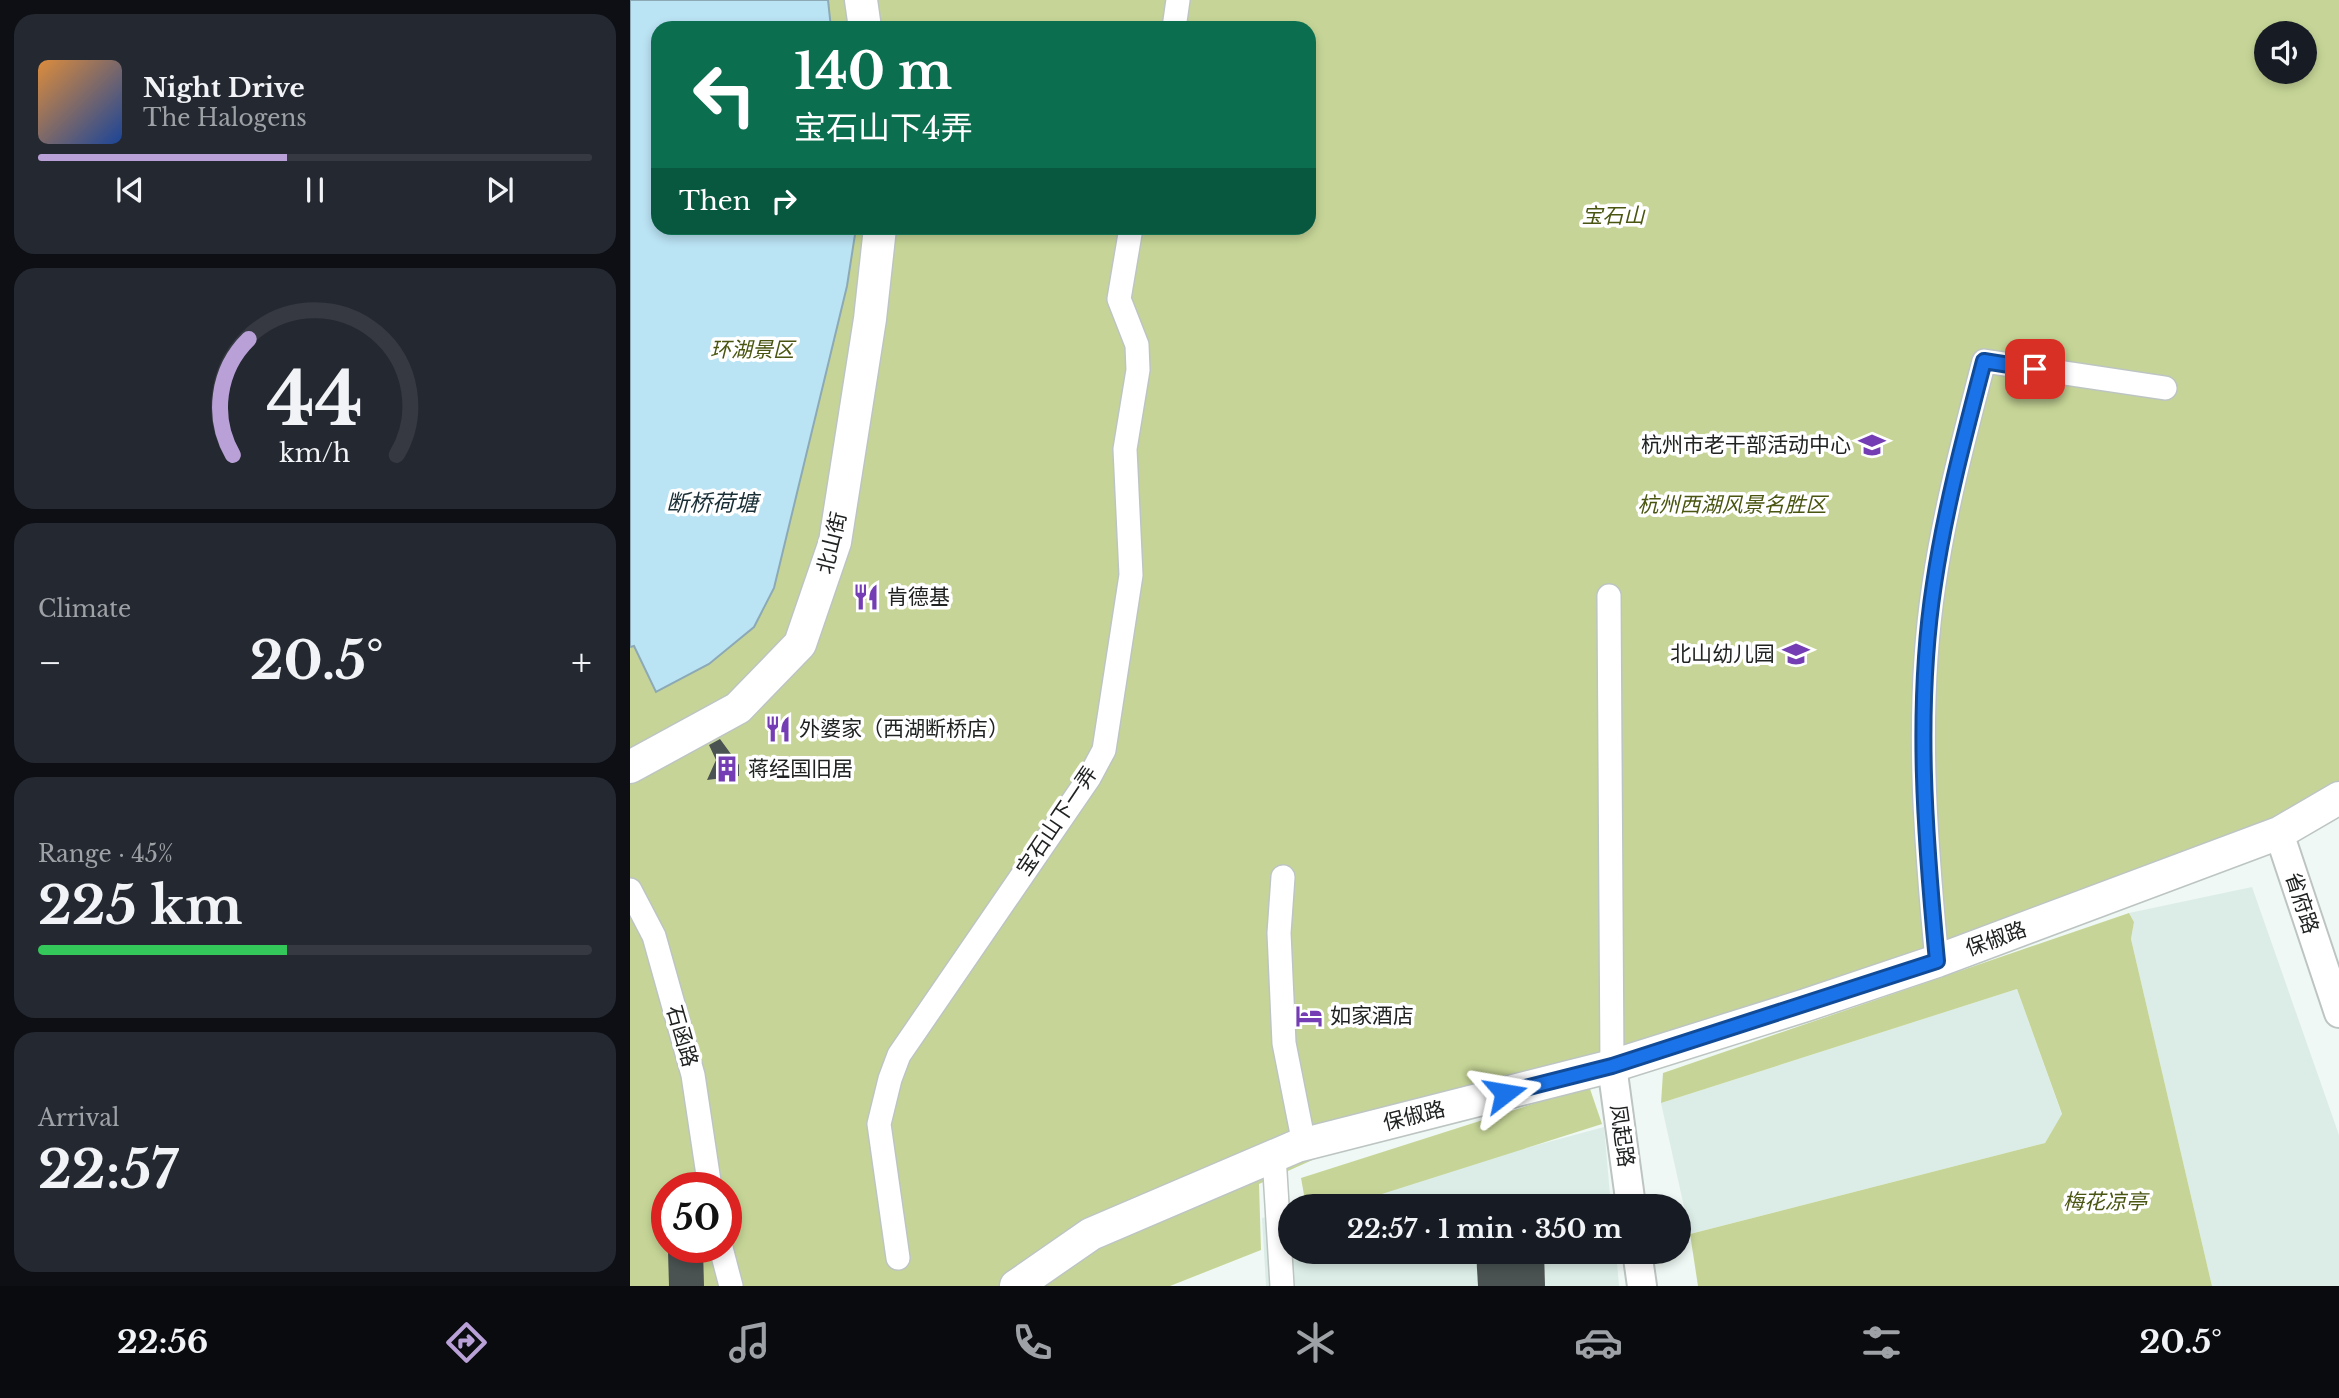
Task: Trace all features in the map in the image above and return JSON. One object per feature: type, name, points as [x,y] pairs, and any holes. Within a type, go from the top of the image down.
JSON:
[{"type":"main road","points":[[861,0],[863,21]]},
{"type":"main road","name":"北山街","points":[[630,767],[738,708],[800,644],[835,542],[868,330],[879,235]]},
{"type":"main road","name":"保俶路","points":[[1016,1286],[1091,1234],[1304,1144],[1612,1066],[1937,961],[2279,833],[2339,798]]},
{"type":"street","points":[[1175,21],[1178,0]]},
{"type":"street","name":"宝石山下一弄","points":[[898,1258],[879,1124],[894,1067],[899,1055],[1089,778],[1104,750],[1131,575],[1125,449],[1138,369],[1137,345],[1119,299],[1129,235]]},
{"type":"street","points":[[1937,961],[1923,775],[1926,670],[1933,584],[1959,458],[1984,361],[2165,388]]},
{"type":"street","points":[[1609,596],[1612,1066]]},
{"type":"street","name":"省府路","points":[[2279,833],[2339,1013]]},
{"type":"street","points":[[1283,877],[1279,933],[1284,1043],[1304,1144]]},
{"type":"street","name":"石函路","points":[[630,890],[654,936],[693,1075],[708,1172]]},
{"type":"street","name":"凤起路","points":[[1612,1066],[1629,1194]]},
{"type":"street","points":[[1274,1156],[1282,1286]]},
{"type":"street","points":[[725,1263],[731,1286]]},
{"type":"street","points":[[1639,1264],[1642,1286]]},
{"type":"shaded area","points":[[2252,887],[2339,1135],[2339,1286],[2212,1286],[2131,939],[2134,922],[2129,913]]},
{"type":"shaded area","points":[[2017,989],[2062,1115],[2045,1143],[1691,1234],[1691,1194],[1681,1194],[1661,1103]]},
{"type":"shaded area","points":[[1604,1127],[1610,1194],[1354,1194]]},
{"type":"shaded area","points":[[1278,1214],[1278,1264],[1617,1264],[1619,1286],[1266,1286],[1262,1218]]},
{"type":"green space","name":"杭州西湖风景名胜区","points":[[630,0],[2339,0],[2339,808],[1337,1149],[1259,1184],[1261,1250],[1170,1286],[630,1286]]},
{"type":"green space","name":"梅花凉亭","points":[[2129,913],[2134,922],[2131,939],[2212,1286],[1698,1286],[1691,1234],[2045,1143],[2062,1114],[2017,989],[1661,1103],[1663,1073]]},
{"type":"green space","points":[[1589,1086],[1602,1124],[1382,1194],[1304,1194],[1301,1178]]},
{"type":"water","name":"环湖景区","points":[[630,0],[828,0],[830,21],[651,21],[651,235],[855,235],[847,286],[774,588],[754,627],[709,664],[656,692],[634,646],[630,647]]},
{"type":"building","name":"蒋经国旧居","points":[[720,739],[739,765],[739,776],[707,780],[716,760],[709,745]]},
{"type":"building","points":[[668,1263],[703,1263],[704,1286],[669,1286]]},
{"type":"building","points":[[1477,1264],[1544,1264],[1545,1286],[1478,1286]]},
{"type":"place","name":"杭州市老干部活动中心","points":[[1872,445]]},
{"type":"place","name":"肯德基","points":[[866,597]]},
{"type":"place","name":"北山幼儿园","points":[[1796,654]]},
{"type":"place","name":"外婆家（西湖断桥店）","points":[[778,729]]},
{"type":"place","name":"蒋经国旧居","points":[[727,769]]},
{"type":"place","name":"如家酒店","points":[[1309,1016]]},
{"type":"route","points":[[1505,1093],[1612,1066],[1937,961],[1923,775],[1926,670],[1933,584],[1959,458],[1984,361],[2035,369]]},
{"type":"park label","name":"宝石山","points":[[1613,216]]},
{"type":"water label","name":"断桥荷塘","points":[[712,503]]}]
